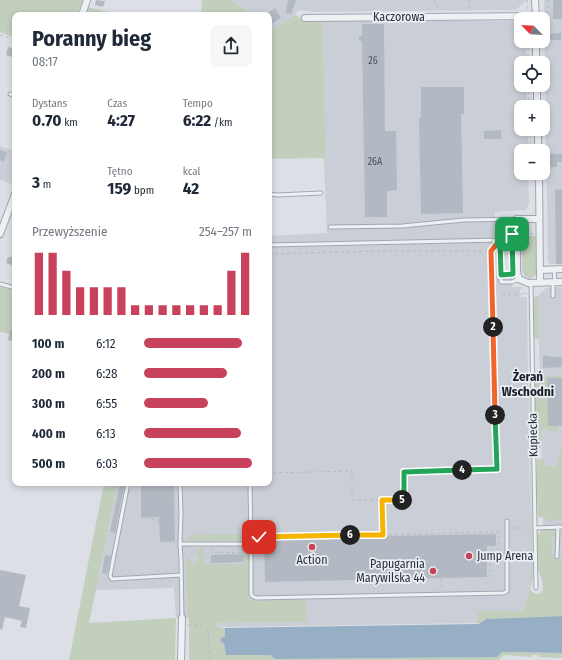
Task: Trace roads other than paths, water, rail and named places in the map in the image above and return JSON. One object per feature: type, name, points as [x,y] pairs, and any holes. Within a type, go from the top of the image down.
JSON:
[{"type":"street","points":[[83,12],[87,0]]},
{"type":"street","points":[[535,0],[536,12]]},
{"type":"street","name":"Kaczorowa","points":[[305,18],[514,16]]},
{"type":"street","points":[[538,180],[541,270],[540,282]]},
{"type":"street","points":[[0,234],[12,206]]},
{"type":"street","points":[[539,219],[517,219],[517,272],[519,279],[528,283],[562,282]]},
{"type":"street","points":[[541,270],[562,269]]},
{"type":"street","points":[[181,660],[182,618]]},
{"type":"lane","points":[[272,194],[321,193]]},
{"type":"lane","points":[[330,227],[402,226],[464,220],[517,219]]},
{"type":"lane","points":[[499,220],[501,282],[512,282],[519,279]]},
{"type":"lane","points":[[272,245],[500,240]]},
{"type":"lane","points":[[553,296],[554,269]]},
{"type":"lane","name":"Kupiecka","points":[[531,283],[536,588]]},
{"type":"lane","points":[[0,284],[12,287]]},
{"type":"lane","points":[[127,486],[110,576],[112,579],[181,575]]},
{"type":"lane","points":[[180,486],[182,618]]},
{"type":"lane","points":[[250,486],[251,594],[256,598],[504,593],[507,591],[507,521]]},
{"type":"lane","points":[[557,557],[558,527]]},
{"type":"lane","points":[[535,528],[562,527]]},
{"type":"lane","points":[[180,544],[251,544]]},
{"type":"water","points":[[562,616],[562,653],[502,652],[497,657],[275,659],[270,655],[226,655],[224,643],[221,642],[221,638],[225,637],[225,628],[479,624],[486,619]]},
{"type":"place","name":"Action","points":[[312,547]]},
{"type":"place","name":"Jump Arena","points":[[469,556]]},
{"type":"place","name":"Papugarnia Marywilska 44","points":[[433,571]]},
{"type":"district","name":"Żerań Wschodni","points":[[528,384]]}]
